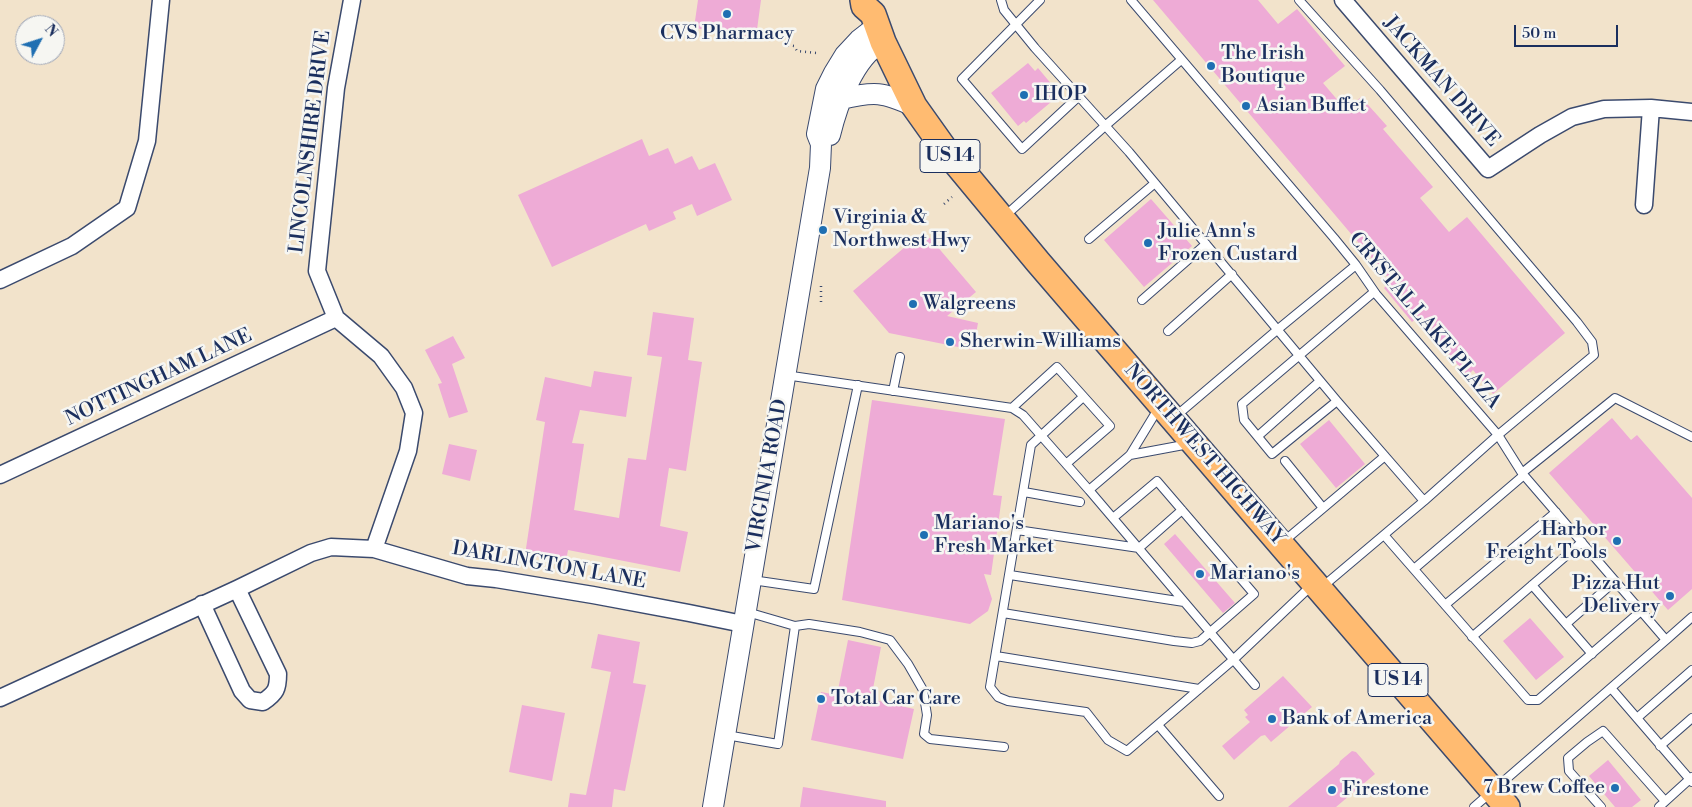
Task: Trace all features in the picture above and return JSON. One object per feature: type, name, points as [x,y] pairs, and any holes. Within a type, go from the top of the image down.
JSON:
[{"type":"main road","name":"NORTHWEST HIGHWAY","points":[[876,16],[914,106],[946,151],[1194,444],[1500,799]]},
{"type":"street","points":[[0,280],[72,246],[127,208],[147,142],[160,0]]},
{"type":"street","name":"LINCOLNSHIRE DRIVE","points":[[352,0],[336,88],[317,271],[336,318],[380,356],[404,388],[414,413],[408,451],[374,549]]},
{"type":"street","name":"JACKMAN DRIVE","points":[[1343,0],[1488,169],[1540,135],[1572,117],[1604,109],[1651,108]]},
{"type":"street","name":"VIRGINIA ROAD","points":[[821,144],[829,138],[841,98],[867,54],[874,46],[876,16]]},
{"type":"street","name":"VIRGINIA ROAD","points":[[713,807],[820,168],[821,144],[817,134],[826,89],[845,55],[859,40],[876,16]]},
{"type":"street","points":[[841,98],[864,93],[880,94],[891,96],[914,106]]},
{"type":"street","points":[[1644,206],[1651,108],[1692,112]]},
{"type":"street","name":"NOTTINGHAM LANE","points":[[0,475],[336,318]]},
{"type":"street","name":"DARLINGTON LANE","points":[[0,698],[311,553],[330,547],[374,549],[467,576],[496,579],[689,612],[744,618]]},
{"type":"street","points":[[202,604],[242,691],[250,700],[263,702],[278,687],[278,674],[237,589]]},
{"type":"lane","points":[[1001,0],[1004,10],[1015,24],[1155,183],[1298,356],[1424,501]]},
{"type":"lane","points":[[1040,0],[962,79],[1022,149],[1078,97]]},
{"type":"lane","name":"CRYSTAL LAKE PLAZA","points":[[1131,0],[1356,265],[1374,292],[1498,434],[1523,474],[1666,640]]},
{"type":"lane","points":[[1083,397],[1041,434],[1032,445],[990,687],[998,697],[1008,701],[1086,712],[1108,740],[1127,752],[1317,586],[1424,501],[1498,434],[1594,355],[1592,342],[1577,322],[1300,0]]},
{"type":"lane","points":[[1002,219],[1181,60]]},
{"type":"lane","points":[[1089,239],[1155,183]]},
{"type":"lane","points":[[1142,300],[1206,244]]},
{"type":"lane","points":[[1089,490],[1130,455],[1167,412],[1277,330],[1356,265]]},
{"type":"lane","points":[[1168,331],[1232,274]]},
{"type":"lane","points":[[1337,401],[1272,454],[1244,420],[1242,404],[1374,292]]},
{"type":"lane","points":[[893,390],[900,357]]},
{"type":"lane","points":[[1012,408],[1057,367],[1110,426],[1066,464]]},
{"type":"lane","points":[[786,374],[1012,408],[1023,415],[1255,686]]},
{"type":"lane","points":[[1258,436],[1320,382]]},
{"type":"lane","points":[[751,580],[814,589],[858,385]]},
{"type":"lane","points":[[1414,569],[1523,474],[1615,398],[1692,437]]},
{"type":"lane","points":[[1130,455],[1170,446],[1194,444]]},
{"type":"lane","points":[[1281,544],[1385,456]]},
{"type":"lane","points":[[1285,462],[1323,508]]},
{"type":"lane","points":[[1003,613],[1192,643],[1200,641],[1254,594],[1157,481],[1113,518]]},
{"type":"lane","points":[[1024,492],[1080,502]]},
{"type":"lane","points":[[1017,530],[1138,548],[1182,510]]},
{"type":"lane","points":[[1445,605],[1556,512]]},
{"type":"lane","points":[[1384,534],[1528,700],[1538,700],[1641,611]]},
{"type":"lane","points":[[1472,636],[1582,542]]},
{"type":"lane","points":[[1010,575],[1184,602]]},
{"type":"lane","points":[[1566,624],[1615,581]]},
{"type":"lane","points":[[1532,585],[1592,654]]},
{"type":"lane","points":[[1474,807],[1500,799],[1610,688],[1692,617]]},
{"type":"lane","points":[[744,618],[795,626],[809,624],[860,632],[890,640],[908,664],[923,690],[927,715],[924,734],[930,739],[1004,747]]},
{"type":"lane","points":[[725,734],[778,744],[795,626]]},
{"type":"lane","points":[[996,656],[1199,689]]},
{"type":"lane","points":[[1637,718],[1692,670]]},
{"type":"lane","points":[[1601,807],[1569,771],[1568,758],[1603,731],[1662,804],[1691,779],[1610,688]]},
{"type":"lane","points":[[1660,746],[1692,718]]},
{"type":"lane","points":[[1158,725],[1219,796]]},
{"type":"path","points":[[788,45],[794,46],[797,51],[816,53]]},
{"type":"path","points":[[944,204],[952,197]]},
{"type":"path","points":[[821,284],[821,302]]},
{"type":"building","name":"CVS Pharmacy","points":[[698,0],[761,0],[756,37],[694,28]]},
{"type":"building","points":[[1153,0],[1258,0],[1278,24],[1297,9],[1345,66],[1323,83],[1346,110],[1361,97],[1387,126],[1383,129],[1433,187],[1420,198],[1449,232],[1467,217],[1565,333],[1493,394],[1473,370],[1467,376],[1418,317],[1412,322],[1384,288],[1391,281]]},
{"type":"building","name":"IHOP","points":[[1028,63],[1035,71],[1038,68],[1053,86],[1050,89],[1057,97],[1026,123],[1024,121],[1018,126],[991,93]]},
{"type":"building","points":[[642,139],[649,156],[668,148],[675,164],[692,156],[699,170],[715,163],[732,200],[697,216],[692,204],[673,212],[676,219],[649,231],[646,224],[552,267],[518,195]]},
{"type":"building","name":"Julie Ann's Frozen Custard","points":[[1151,199],[1192,246],[1144,287],[1104,240]]},
{"type":"building","name":"Walgreens","points":[[918,236],[930,238],[976,292],[947,316],[978,323],[973,350],[889,333],[853,291]]},
{"type":"building","points":[[653,312],[694,318],[688,360],[702,362],[686,471],[669,468],[660,526],[688,532],[680,572],[568,550],[566,561],[525,555],[545,422],[536,420],[545,377],[591,387],[594,371],[632,377],[626,417],[580,410],[572,443],[584,444],[574,510],[619,518],[628,458],[646,460],[662,357],[647,355]]},
{"type":"building","points":[[453,336],[465,358],[452,364],[468,412],[449,418],[438,384],[442,383],[425,350]]},
{"type":"building","name":"Mariano's Fresh Market","points":[[872,400],[1005,419],[993,495],[1002,496],[991,575],[984,574],[992,599],[988,611],[970,624],[842,600]]},
{"type":"building","points":[[1612,418],[1631,440],[1637,435],[1692,498],[1692,589],[1668,610],[1549,473]]},
{"type":"building","points":[[1329,420],[1365,464],[1336,488],[1300,444]]},
{"type":"building","points":[[449,444],[477,450],[470,481],[442,474]]},
{"type":"building","name":"Mariano's","points":[[1175,534],[1235,603],[1223,613],[1164,544]]},
{"type":"building","points":[[1530,618],[1564,657],[1536,680],[1503,641]]},
{"type":"building","points":[[598,634],[640,642],[633,683],[646,685],[625,791],[614,789],[612,807],[568,807],[570,793],[586,795],[611,672],[591,668]]},
{"type":"building","points":[[848,640],[881,647],[871,699],[914,709],[903,759],[811,740],[821,692],[837,695]]},
{"type":"building","name":"Bank of America","points":[[1283,676],[1312,707],[1271,742],[1265,735],[1261,736],[1234,760],[1222,746],[1250,722],[1245,717],[1248,715],[1244,710]]},
{"type":"building","points":[[522,705],[565,713],[552,781],[509,772]]},
{"type":"building","name":"Firestone","points":[[1352,751],[1356,752],[1375,774],[1336,807],[1288,807],[1339,764]]},
{"type":"building","name":"7 Brew Coffee","points":[[1608,760],[1641,800],[1632,807],[1615,807],[1589,776]]},
{"type":"building","points":[[803,787],[886,801],[886,807],[800,807]]},
{"type":"place","name":"CVS Pharmacy","points":[[727,14]]},
{"type":"place","name":"The Irish Boutique","points":[[1211,66]]},
{"type":"place","name":"IHOP","points":[[1024,95]]},
{"type":"place","name":"Asian Buffet","points":[[1246,106]]},
{"type":"place","name":"Virginia & Northwest Hwy","points":[[823,230]]},
{"type":"place","name":"Julie Ann's Frozen Custard","points":[[1148,243]]},
{"type":"place","name":"Walgreens","points":[[913,304]]},
{"type":"place","name":"Sherwin-Williams","points":[[950,342]]},
{"type":"place","name":"Mariano's Fresh Market","points":[[924,535]]},
{"type":"place","name":"Harbor Freight Tools","points":[[1617,541]]},
{"type":"place","name":"Mariano's","points":[[1200,574]]},
{"type":"place","name":"Pizza Hut Delivery","points":[[1670,596]]},
{"type":"place","name":"Total Car Care","points":[[821,699]]},
{"type":"place","name":"Bank of America","points":[[1272,719]]},
{"type":"place","name":"7 Brew Coffee","points":[[1615,788]]},
{"type":"place","name":"Firestone","points":[[1332,790]]}]
